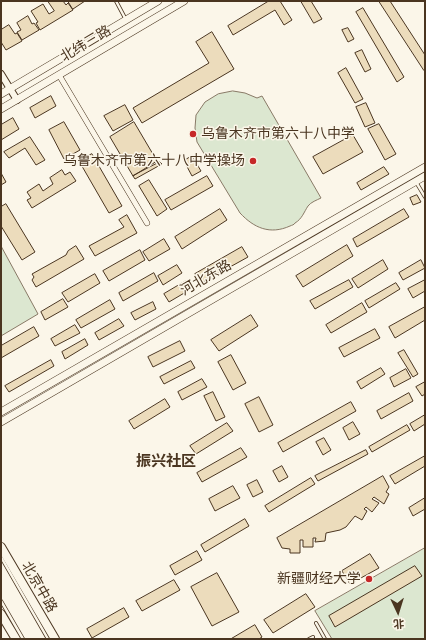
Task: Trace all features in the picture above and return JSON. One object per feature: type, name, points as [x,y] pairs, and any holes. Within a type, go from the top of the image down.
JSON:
[{"type":"main road","name":"北纬三路","points":[[1,94],[158,1]]},
{"type":"main road","name":"北纬三路","points":[[1,109],[184,1]]},
{"type":"main road","name":"河北东路","points":[[1,412],[425,166]]},
{"type":"main road","points":[[1,422],[425,176]]},
{"type":"main road","name":"北京中路","points":[[1,547],[55,639]]},
{"type":"main road","points":[[1,614],[16,639]]},
{"type":"street","points":[[1,74],[17,100]]},
{"type":"street","points":[[59,75],[147,223]]},
{"type":"lane","points":[[116,1],[126,20]]},
{"type":"lane","points":[[416,181],[425,198]]},
{"type":"lane","points":[[1,557],[48,639]]},
{"type":"lane","points":[[1,601],[23,639]]},
{"type":"lane","points":[[316,623],[325,639]]},
{"type":"lane","points":[[309,639],[313,637]]},
{"type":"green space","points":[[233,91],[245,93],[257,98],[262,96],[321,198],[309,205],[301,217],[293,225],[283,229],[269,230],[251,223],[245,218],[240,213],[197,142],[195,128],[196,115],[205,102],[218,94]]},
{"type":"green space","points":[[1,246],[38,314],[1,336]]},
{"type":"green space","points":[[425,548],[425,639],[332,639],[315,611]]},
{"type":"building","points":[[48,1],[63,1],[66,5],[68,3],[73,10],[40,30],[36,23],[38,22],[31,11],[43,4],[49,14],[54,11]]},
{"type":"building","points":[[68,1],[85,1],[73,9]]},
{"type":"building","points":[[269,1],[280,1],[292,20],[284,25],[275,10],[233,35],[228,26]]},
{"type":"building","points":[[301,1],[311,1],[322,19],[314,23]]},
{"type":"building","points":[[379,1],[390,1],[425,55],[424,70]]},
{"type":"building","points":[[363,8],[404,77],[397,82],[356,12]]},
{"type":"building","points":[[28,16],[32,24],[34,23],[39,30],[22,40],[17,32],[21,30],[17,23]]},
{"type":"building","points":[[9,25],[22,41],[6,50],[1,42],[1,30]]},
{"type":"building","points":[[348,28],[354,39],[348,42],[342,30]]},
{"type":"building","points":[[212,32],[234,69],[142,123],[133,108],[209,63],[196,42]]},
{"type":"building","points":[[362,50],[371,69],[365,72],[355,53]]},
{"type":"building","points":[[346,68],[363,99],[355,103],[338,73]]},
{"type":"building","points":[[51,96],[56,106],[35,118],[30,108]]},
{"type":"building","points":[[366,103],[375,123],[365,127],[356,107]]},
{"type":"building","points":[[125,105],[133,120],[113,131],[104,116]]},
{"type":"building","points":[[13,118],[19,129],[1,140],[1,125]]},
{"type":"building","points":[[64,122],[80,150],[64,159],[49,130]]},
{"type":"building","points":[[134,122],[157,161],[133,176],[110,137]]},
{"type":"building","points":[[379,124],[396,154],[385,160],[368,129]]},
{"type":"building","points":[[353,135],[363,152],[323,174],[313,157]]},
{"type":"building","points":[[30,137],[45,160],[36,165],[25,148],[9,158],[4,152]]},
{"type":"building","points":[[92,154],[122,206],[109,213],[79,161]]},
{"type":"building","points":[[192,156],[201,171],[192,176],[184,161]]},
{"type":"building","points":[[160,162],[162,164],[135,179],[133,176]]},
{"type":"building","points":[[384,167],[389,174],[361,190],[357,183]]},
{"type":"building","points":[[62,170],[65,175],[70,172],[76,181],[32,208],[27,200],[31,198],[27,192],[39,184],[43,191],[53,184],[50,178]]},
{"type":"building","points":[[1,173],[6,182],[1,185]]},
{"type":"building","points":[[207,176],[213,186],[171,210],[165,200]]},
{"type":"building","points":[[149,180],[167,209],[157,216],[139,186]]},
{"type":"building","points":[[417,195],[421,202],[413,205],[410,198]]},
{"type":"building","points":[[6,204],[35,252],[22,260],[1,226],[1,207]]},
{"type":"building","points":[[220,209],[227,220],[182,249],[175,237]]},
{"type":"building","points":[[404,209],[409,217],[357,247],[353,239]]},
{"type":"building","points":[[127,215],[137,233],[95,256],[89,246],[124,227],[119,220]]},
{"type":"building","points":[[164,239],[170,249],[149,261],[143,252]]},
{"type":"building","points":[[347,245],[353,256],[303,287],[296,276]]},
{"type":"building","points":[[76,246],[84,259],[36,287],[32,280],[34,277],[32,274],[66,255],[68,251]]},
{"type":"building","points":[[242,247],[248,257],[201,283],[195,274]]},
{"type":"building","points":[[140,250],[145,260],[109,281],[103,271]]},
{"type":"building","points":[[383,260],[388,269],[358,288],[352,279]]},
{"type":"building","points":[[421,260],[425,268],[403,280],[399,273]]},
{"type":"building","points":[[177,265],[182,273],[163,285],[158,276]]},
{"type":"building","points":[[154,273],[158,281],[123,301],[119,293]]},
{"type":"building","points":[[95,274],[100,283],[68,302],[62,293]]},
{"type":"building","points":[[349,280],[353,287],[315,309],[310,301]]},
{"type":"building","points":[[425,280],[425,291],[413,298],[408,289]]},
{"type":"building","points":[[186,281],[191,289],[169,302],[164,294]]},
{"type":"building","points":[[396,283],[400,289],[369,308],[365,301]]},
{"type":"building","points":[[63,299],[68,307],[45,320],[41,312]]},
{"type":"building","points":[[110,300],[115,309],[81,328],[76,320]]},
{"type":"building","points":[[153,302],[156,309],[135,320],[131,313]]},
{"type":"building","points":[[362,303],[367,312],[331,333],[326,325]]},
{"type":"building","points":[[425,307],[425,320],[395,338],[389,327]]},
{"type":"building","points":[[251,315],[258,326],[219,351],[211,340]]},
{"type":"building","points":[[119,319],[124,326],[99,340],[95,333]]},
{"type":"building","points":[[75,325],[80,333],[55,346],[51,339]]},
{"type":"building","points":[[34,327],[39,336],[1,358],[1,346]]},
{"type":"building","points":[[375,329],[380,338],[344,357],[339,348]]},
{"type":"building","points":[[85,339],[88,345],[65,359],[62,352]]},
{"type":"building","points":[[180,341],[185,351],[153,367],[148,357]]},
{"type":"building","points":[[404,350],[418,374],[413,377],[398,353]]},
{"type":"building","points":[[231,355],[246,383],[233,390],[218,362]]},
{"type":"building","points":[[51,360],[54,366],[9,392],[5,386]]},
{"type":"building","points":[[191,361],[195,368],[164,384],[160,377]]},
{"type":"building","points":[[381,368],[385,374],[361,389],[357,382]]},
{"type":"building","points":[[406,369],[411,378],[394,387],[390,378]]},
{"type":"building","points":[[202,379],[207,387],[182,400],[178,392]]},
{"type":"building","points":[[425,382],[425,394],[422,396],[416,387]]},
{"type":"building","points":[[213,392],[225,417],[216,421],[204,396]]},
{"type":"building","points":[[409,393],[413,401],[381,419],[377,411]]},
{"type":"building","points":[[259,397],[273,425],[259,432],[245,404]]},
{"type":"building","points":[[165,399],[170,407],[134,429],[129,421]]},
{"type":"building","points":[[351,402],[356,411],[283,452],[278,443]]},
{"type":"building","points":[[425,415],[425,424],[414,431],[410,424]]},
{"type":"building","points":[[353,422],[360,434],[349,440],[343,428]]},
{"type":"building","points":[[227,423],[233,431],[196,454],[190,446]]},
{"type":"building","points":[[407,425],[410,430],[372,452],[369,447]]},
{"type":"building","points":[[324,438],[331,450],[323,455],[316,442]]},
{"type":"building","points":[[241,448],[247,457],[202,482],[197,473]]},
{"type":"building","points":[[366,450],[368,454],[318,481],[315,476]]},
{"type":"building","points":[[425,456],[425,466],[395,484],[390,476]]},
{"type":"building","points":[[282,466],[288,477],[279,482],[273,471]]},
{"type":"building","points":[[383,476],[389,487],[386,492],[389,494],[384,504],[374,497],[372,499],[379,503],[372,512],[366,507],[364,509],[367,511],[362,520],[355,516],[346,527],[326,533],[325,541],[315,542],[316,538],[313,538],[313,547],[303,547],[303,540],[300,540],[300,553],[290,553],[290,549],[282,548],[277,538]]},
{"type":"building","points":[[311,478],[315,484],[269,512],[265,506]]},
{"type":"building","points":[[257,480],[263,492],[253,497],[247,485]]},
{"type":"building","points":[[233,486],[240,498],[215,511],[209,499]]},
{"type":"building","points":[[425,498],[425,509],[413,516],[409,508]]},
{"type":"building","points":[[245,519],[249,526],[205,552],[201,545]]},
{"type":"building","points":[[197,551],[202,560],[175,575],[170,566]]},
{"type":"building","points":[[370,554],[379,568],[350,584],[342,571]]},
{"type":"building","points":[[415,566],[422,576],[335,627],[329,616]]},
{"type":"building","points":[[217,573],[239,612],[212,626],[191,587]]},
{"type":"building","points":[[174,580],[180,590],[142,611],[136,601]]},
{"type":"building","points":[[306,594],[315,607],[273,633],[264,620]]},
{"type":"building","points":[[124,608],[129,617],[92,638],[87,629]]},
{"type":"building","points":[[255,625],[262,637],[259,639],[231,639]]},
{"type":"place","name":"乌鲁木齐市第六十八中学","points":[[193,134]]},
{"type":"place","name":"乌鲁木齐市第六十八中学操场","points":[[253,161]]},
{"type":"place","name":"新疆财经大学","points":[[369,579]]},
{"type":"district","name":"振兴社区","points":[[166,462]]}]
